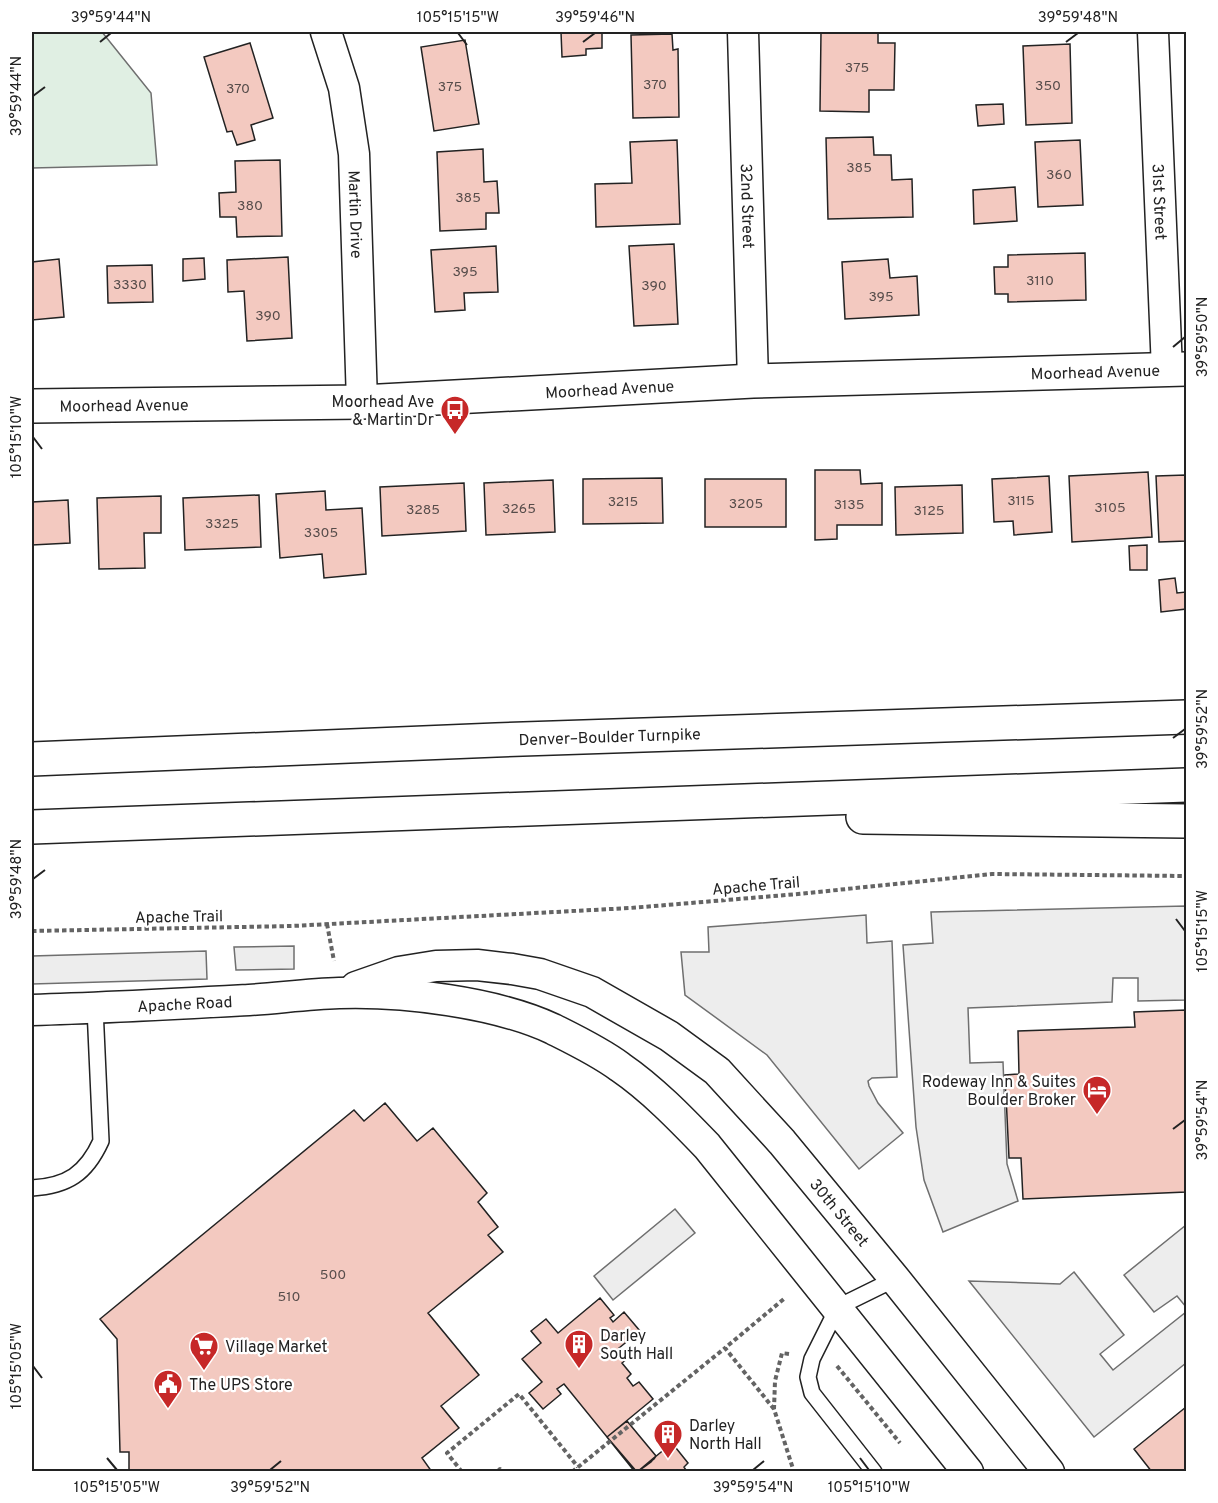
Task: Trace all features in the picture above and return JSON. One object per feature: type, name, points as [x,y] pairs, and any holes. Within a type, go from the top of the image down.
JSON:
[{"type":"main road","name":"Moorhead Avenue","points":[[32,406],[362,402],[753,381],[1177,370]]},
{"type":"main road","name":"Denver–Boulder Turnpike","points":[[32,759],[531,739],[1186,717]]},
{"type":"main road","points":[[32,827],[1186,785]]},
{"type":"main road","points":[[460,810],[1186,821]]},
{"type":"street","name":"Martin Drive","points":[[326,32],[344,88],[354,154],[362,402]]},
{"type":"street","name":"32nd Street","points":[[743,32],[753,381]]},
{"type":"street","name":"31st Street","points":[[1153,32],[1177,370]]},
{"type":"street","name":"Apache Road","points":[[339,993],[399,972],[436,966],[477,965],[540,974],[592,992]]},
{"type":"street","name":"30th Street","points":[[592,992],[669,1036],[717,1071],[782,1142],[1049,1472]]},
{"type":"street","name":"Apache Road","points":[[32,1010],[339,993],[384,993],[430,998],[495,1010],[534,1022],[576,1041],[620,1067],[681,1119],[716,1156],[838,1307]]},
{"type":"street","points":[[838,1307],[968,1472]]},
{"type":"lane","points":[[32,1188],[50,1187],[64,1182],[81,1171],[92,1159],[100,1141],[94,1008]]},
{"type":"lane","points":[[874,1472],[812,1394],[808,1377],[812,1359],[838,1307],[895,1279]]},
{"type":"path","name":"Apache Trail","points":[[32,931],[292,926],[630,908],[992,874],[1186,876]]},
{"type":"path","points":[[327,924],[339,993]]},
{"type":"path","points":[[572,1472],[785,1298]]},
{"type":"path","points":[[725,1348],[774,1409],[795,1472]]},
{"type":"path","points":[[774,1409],[776,1381],[782,1353],[790,1354]]},
{"type":"path","points":[[828,1363],[837,1366],[902,1445]]},
{"type":"path","points":[[462,1472],[447,1453],[519,1394],[578,1467]]},
{"type":"green space","points":[[32,32],[102,32],[151,93],[157,165],[32,168]]},
{"type":"shaded area","points":[[1186,906],[1186,1000],[1138,1001],[1138,978],[1113,978],[1112,1002],[968,1008],[970,1063],[1003,1062],[1007,1164],[1018,1201],[943,1232],[924,1180],[916,1127],[903,945],[933,943],[931,912]]},
{"type":"shaded area","points":[[866,915],[867,943],[892,941],[897,1077],[872,1078],[868,1081],[878,1103],[903,1133],[859,1169],[767,1055],[685,995],[681,952],[709,952],[708,927]]},
{"type":"shaded area","points":[[294,946],[294,969],[236,970],[234,947]]},
{"type":"shaded area","points":[[206,951],[207,979],[32,984],[32,956]]},
{"type":"shaded area","points":[[675,1209],[695,1233],[613,1300],[594,1276]]},
{"type":"shaded area","points":[[1186,1225],[1186,1307],[1177,1296],[1154,1312],[1124,1275]]},
{"type":"shaded area","points":[[1074,1272],[1124,1335],[1100,1354],[1113,1370],[1186,1312],[1186,1363],[1094,1437],[969,1281],[1060,1284]]},
{"type":"building","points":[[561,32],[602,32],[602,48],[586,49],[586,55],[562,57]]},
{"type":"building","points":[[821,32],[878,33],[878,43],[895,43],[894,90],[869,90],[869,112],[820,111]]},
{"type":"building","points":[[672,34],[673,50],[678,49],[679,117],[633,118],[631,35]]},
{"type":"building","points":[[465,40],[479,124],[434,131],[421,47]]},
{"type":"building","points":[[250,43],[273,118],[251,125],[255,140],[237,145],[232,131],[227,132],[204,57]]},
{"type":"building","points":[[1070,44],[1072,123],[1026,125],[1023,46]]},
{"type":"building","points":[[1003,104],[1004,124],[978,126],[976,105]]},
{"type":"building","points":[[873,137],[874,155],[891,155],[892,180],[912,179],[913,217],[828,219],[826,138]]},
{"type":"building","points":[[677,140],[680,224],[596,227],[595,184],[632,183],[630,142]]},
{"type":"building","points":[[1080,140],[1083,205],[1038,207],[1035,142]]},
{"type":"building","points":[[483,149],[484,182],[497,181],[499,213],[486,213],[486,229],[440,231],[437,152]]},
{"type":"building","points":[[280,160],[282,236],[237,237],[236,217],[220,217],[219,193],[236,192],[235,161]]},
{"type":"building","points":[[1015,187],[1017,221],[974,224],[973,190]]},
{"type":"building","points":[[674,244],[678,324],[634,326],[629,246]]},
{"type":"building","points":[[496,246],[498,292],[464,293],[465,310],[435,312],[431,250]]},
{"type":"building","points":[[1085,253],[1086,300],[1008,302],[1008,294],[995,294],[994,267],[1008,267],[1008,255]]},
{"type":"building","points":[[288,257],[292,338],[247,341],[244,291],[228,292],[227,260]]},
{"type":"building","points":[[204,258],[205,279],[183,281],[183,259]]},
{"type":"building","points":[[59,259],[64,317],[32,320],[32,262]]},
{"type":"building","points":[[888,259],[890,278],[917,276],[919,315],[845,319],[842,262]]},
{"type":"building","points":[[152,265],[153,302],[108,303],[107,266]]},
{"type":"building","points":[[815,470],[860,470],[861,484],[882,483],[882,525],[837,525],[837,539],[815,540]]},
{"type":"building","points":[[1148,472],[1152,537],[1072,542],[1069,476]]},
{"type":"building","points":[[1186,475],[1186,541],[1159,542],[1156,476]]},
{"type":"building","points":[[1049,476],[1052,532],[1014,535],[1013,521],[994,522],[992,479]]},
{"type":"building","points":[[662,478],[663,523],[583,524],[583,479]]},
{"type":"building","points":[[705,479],[786,479],[786,527],[705,527]]},
{"type":"building","points":[[553,480],[555,532],[486,535],[484,483]]},
{"type":"building","points":[[464,483],[466,531],[382,536],[380,487]]},
{"type":"building","points":[[962,485],[963,533],[896,535],[895,487]]},
{"type":"building","points":[[325,491],[326,510],[362,508],[366,574],[324,578],[322,554],[280,558],[276,494]]},
{"type":"building","points":[[259,495],[261,547],[185,550],[183,498]]},
{"type":"building","points":[[161,496],[161,533],[144,533],[145,568],[99,569],[97,498]]},
{"type":"building","points":[[68,500],[70,543],[32,545],[32,502]]},
{"type":"building","points":[[1147,545],[1147,570],[1130,570],[1129,546]]},
{"type":"building","points":[[1175,578],[1177,593],[1186,592],[1186,609],[1161,612],[1159,580]]},
{"type":"building","name":"Rodeway Inn & Suites Boulder Broker","points":[[1186,1010],[1186,1192],[1023,1199],[1021,1158],[1009,1158],[1005,1075],[1019,1074],[1018,1031],[1135,1027],[1134,1012]]},
{"type":"building","points":[[385,1103],[417,1141],[433,1128],[487,1193],[478,1202],[498,1227],[488,1235],[503,1252],[428,1313],[479,1375],[441,1406],[459,1428],[422,1458],[432,1472],[129,1472],[129,1452],[120,1452],[117,1339],[100,1319],[354,1110],[364,1121]]},
{"type":"building","name":"Darley South Hall","points":[[600,1298],[614,1315],[610,1318],[613,1322],[624,1312],[640,1331],[619,1348],[628,1358],[622,1363],[631,1374],[627,1378],[633,1386],[639,1382],[653,1399],[607,1437],[564,1384],[557,1389],[561,1394],[543,1409],[529,1393],[542,1382],[522,1359],[541,1343],[531,1331],[546,1319],[558,1333]]},
{"type":"building","points":[[1186,1407],[1186,1472],[1152,1472],[1134,1449]]},
{"type":"building","points":[[627,1421],[656,1456],[637,1472],[607,1437]]},
{"type":"building","points":[[627,1421],[656,1456],[637,1472],[607,1437]]},
{"type":"building","points":[[627,1421],[656,1456],[637,1472],[607,1437]]},
{"type":"building","points":[[627,1421],[656,1456],[637,1472],[607,1437]]},
{"type":"building","name":"Darley North Hall","points":[[672,1443],[688,1463],[684,1467],[687,1472],[637,1472]]},
{"type":"place","name":"Moorhead Ave & Martin Dr","points":[[455,436]]},
{"type":"place","name":"Rodeway Inn & Suites Boulder Broker","points":[[1097,1116]]},
{"type":"place","name":"Darley South Hall","points":[[579,1370]]},
{"type":"place","name":"Village Market","points":[[204,1372]]},
{"type":"place","name":"The UPS Store","points":[[168,1410]]},
{"type":"place","name":"Darley North Hall","points":[[668,1460]]}]
